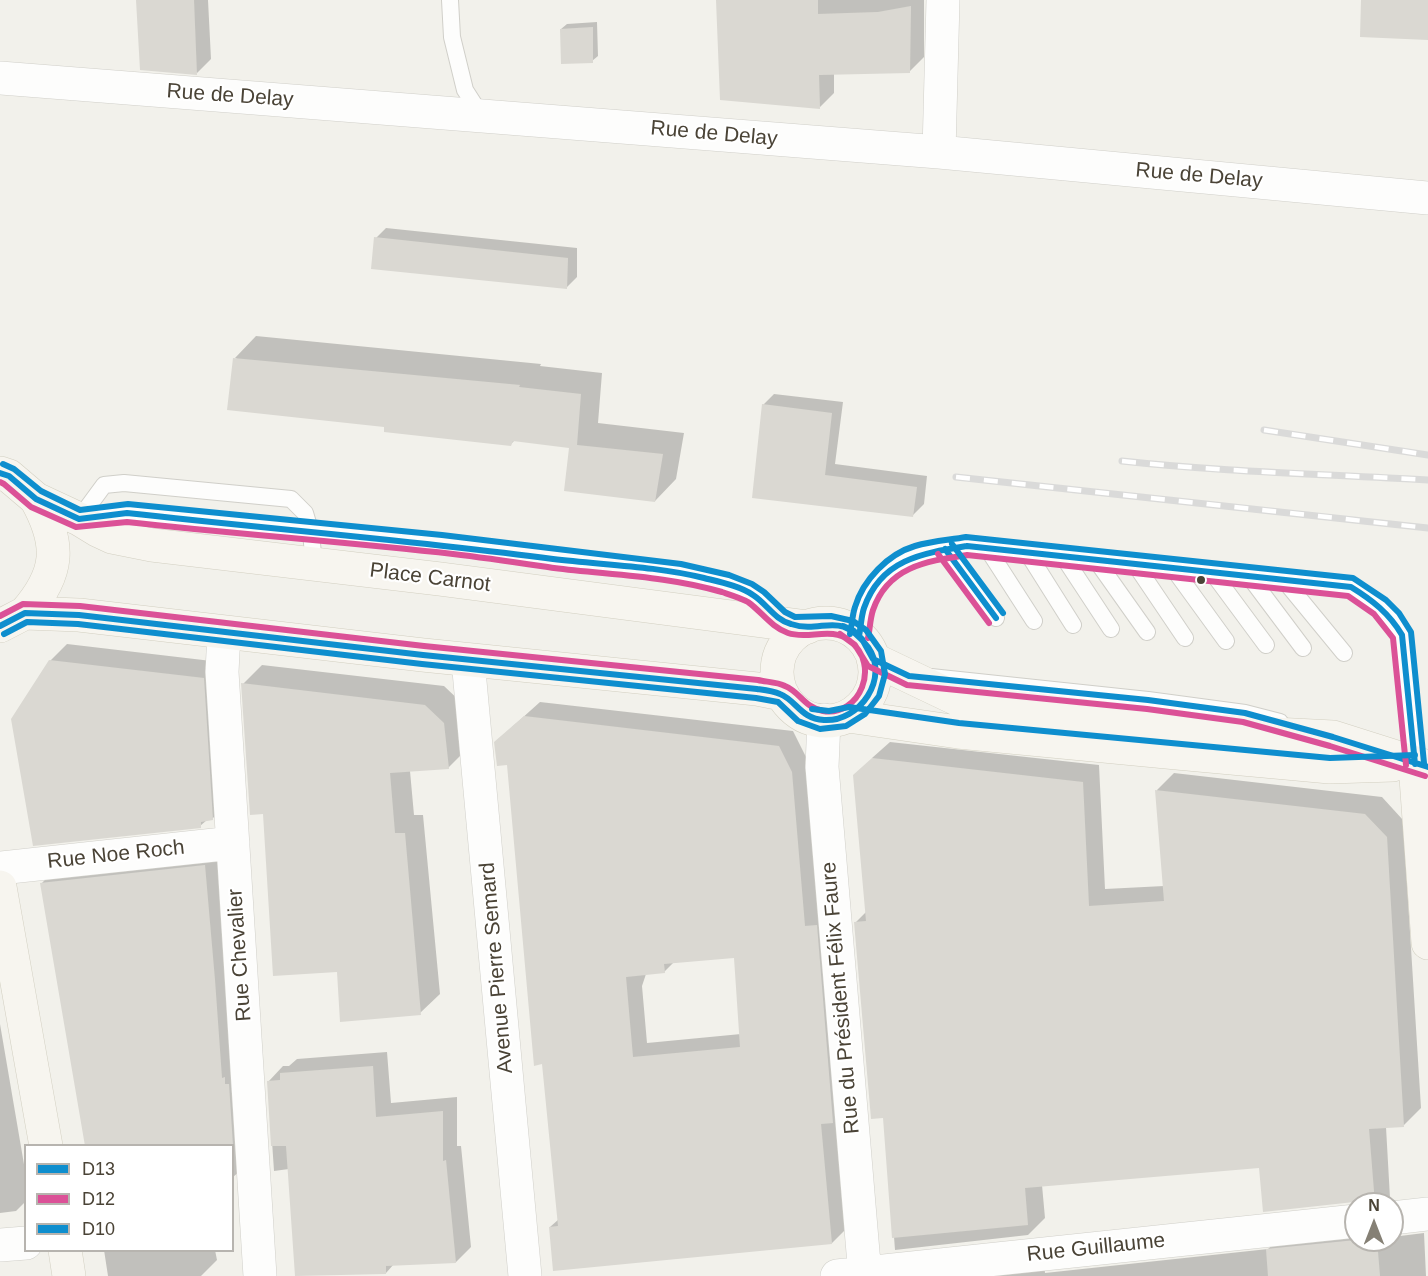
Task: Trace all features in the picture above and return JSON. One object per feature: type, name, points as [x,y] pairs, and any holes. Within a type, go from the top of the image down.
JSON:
[{"type":"main road","name":"Place Carnot","points":[[0,473],[9,477],[36,499],[112,537],[152,545],[313,549],[797,625],[835,624],[848,628],[866,648],[909,676],[961,701],[1215,731],[1333,737],[1422,765]]},
{"type":"main road","name":"Place Carnot","points":[[13,620],[40,595],[49,577],[53,559],[53,542],[48,521],[36,499]]},
{"type":"main road","name":"Place Carnot","points":[[13,620],[80,615],[468,660],[757,688],[782,694]]},
{"type":"main road","points":[[797,625],[796,633],[780,655],[778,681],[782,694],[792,708],[807,717],[1330,767],[1422,765],[1428,943]]},
{"type":"main road","points":[[836,718],[860,708],[868,698],[875,672],[866,648]]},
{"type":"main road","points":[[0,887],[46,1144]]},
{"type":"main road","points":[[65,1252],[69,1276]]},
{"type":"street","points":[[939,152],[943,0]]},
{"type":"street","name":"Rue de Delay","points":[[0,78],[939,152],[1428,198]]},
{"type":"street","name":"Rue Chevalier","points":[[224,633],[222,672],[260,1276]]},
{"type":"street","name":"Avenue Pierre Semard","points":[[468,660],[525,1276]]},
{"type":"street","name":"Rue du Président Félix Faure","points":[[836,718],[822,767],[855,1275]]},
{"type":"street","name":"Rue Noe Roch","points":[[0,868],[233,843]]},
{"type":"street","points":[[1404,1217],[1428,1214]]},
{"type":"street","name":"Rue Guillaume","points":[[855,1275],[1344,1222]]},
{"type":"street","points":[[0,1245],[24,1243]]},
{"type":"lane","points":[[450,0],[452,37],[465,90],[481,115]]},
{"type":"lane","points":[[79,519],[104,485],[124,483],[291,499],[305,513],[313,549]]},
{"type":"lane","points":[[866,648],[863,610],[872,590],[889,572],[911,557],[967,546],[1351,587],[1378,604],[1393,617],[1402,635],[1422,765]]},
{"type":"lane","points":[[987,548],[1034,621]]},
{"type":"lane","points":[[945,549],[996,618]]},
{"type":"lane","points":[[1027,552],[1073,625]]},
{"type":"lane","points":[[1063,556],[1111,629]]},
{"type":"lane","points":[[1095,560],[1147,632]]},
{"type":"lane","points":[[1135,564],[1185,638]]},
{"type":"lane","points":[[1173,568],[1226,641]]},
{"type":"lane","points":[[1212,572],[1266,645]]},
{"type":"lane","points":[[1249,576],[1303,648]]},
{"type":"lane","points":[[1284,580],[1344,652]]},
{"type":"building","points":[[136,0],[194,0],[197,75],[140,70]]},
{"type":"building","points":[[716,0],[818,0],[818,14],[878,12],[911,6],[910,73],[819,75],[820,109],[720,100]]},
{"type":"building","points":[[1361,0],[1428,0],[1428,40],[1360,37]]},
{"type":"building","points":[[593,27],[593,63],[561,64],[560,29]]},
{"type":"building","points":[[374,237],[568,258],[567,289],[371,269]]},
{"type":"building","points":[[233,358],[520,385],[519,387],[581,394],[577,445],[663,454],[655,502],[564,491],[569,448],[513,441],[511,446],[384,432],[384,427],[227,410]]},
{"type":"building","points":[[762,404],[832,413],[825,475],[917,487],[913,517],[752,498]]},
{"type":"building","points":[[49,660],[204,678],[213,820],[201,822],[201,828],[33,846],[11,719]]},
{"type":"building","points":[[241,683],[425,705],[444,723],[449,769],[390,773],[395,833],[405,833],[421,1015],[340,1022],[337,972],[273,976],[263,814],[250,815]]},
{"type":"building","points":[[524,716],[779,746],[792,772],[805,926],[817,925],[833,1123],[821,1124],[832,1244],[553,1271],[549,1227],[558,1226],[542,1064],[534,1066],[507,765],[497,766],[494,742]],"holes":[[[734,958],[740,1047],[633,1057],[626,977],[665,973],[664,964]]]},
{"type":"building","points":[[872,758],[1083,782],[1089,906],[1164,901],[1155,790],[1365,814],[1387,837],[1404,1127],[1369,1129],[1374,1192],[1344,1192],[1344,1203],[1263,1212],[1259,1168],[1025,1188],[1028,1225],[892,1238],[883,1118],[871,1119],[854,922],[866,921],[853,775]]},
{"type":"building","points":[[205,865],[222,1078],[225,1077],[225,1084],[229,1084],[233,1144],[85,1144],[40,883]]},
{"type":"building","points":[[373,1066],[376,1117],[443,1111],[443,1161],[446,1160],[456,1263],[386,1266],[386,1274],[295,1276],[286,1146],[271,1146],[267,1081],[280,1080],[280,1073]]},
{"type":"building","points":[[1344,1241],[1344,1252],[1378,1252],[1380,1276],[1268,1276],[1266,1249]]},
{"type":"railway","points":[[1264,430],[1428,455]]},
{"type":"railway","points":[[1122,461],[1237,470],[1428,480]]},
{"type":"railway","points":[[956,477],[1428,528]]},
{"type":"transit line","name":"D10","points":[[3,464],[14,469],[41,491],[80,510],[128,504],[442,535],[681,564],[729,575],[752,584],[785,612],[795,617],[831,616],[853,621],[866,630],[881,651],[885,674],[879,696],[865,714],[846,726],[820,729],[798,721],[778,702],[756,698],[422,664],[78,624],[27,622],[4,634]]},
{"type":"transit line","name":"D13","points":[[0,473],[9,476],[36,499],[79,519],[127,513],[648,568],[704,578],[748,592],[785,622],[803,627],[839,625],[848,628],[868,647],[874,659],[875,672],[868,696],[860,706],[837,719],[824,720],[804,713],[780,694],[757,689],[423,655],[79,615],[25,613],[0,626]]},
{"type":"transit line","name":"D12","points":[[0,482],[31,507],[76,527],[127,522],[453,554],[681,582],[729,594],[748,602],[772,623],[788,633],[796,635],[836,634],[843,637],[859,651],[864,663],[865,675],[856,698],[847,706],[836,711],[823,711],[811,706],[785,686],[758,680],[424,646],[80,606],[23,604],[0,616]]},
{"type":"transit line","name":"D10","points":[[850,634],[859,597],[870,578],[886,562],[915,546],[966,537],[1353,578],[1386,600],[1399,613],[1411,632],[1424,763]]},
{"type":"transit line","name":"D10","points":[[952,544],[1003,613]]},
{"type":"transit line","name":"D13","points":[[859,636],[863,611],[872,592],[892,569],[920,556],[967,546],[1351,587],[1380,608],[1402,635],[1415,764]]},
{"type":"transit line","name":"D13","points":[[945,549],[996,618]]},
{"type":"transit line","name":"D12","points":[[938,554],[989,623]]},
{"type":"transit line","name":"D12","points":[[868,638],[872,613],[880,595],[899,575],[924,563],[967,555],[1348,596],[1374,614],[1393,638],[1406,765]]},
{"type":"transit line","name":"D13","points":[[843,626],[854,631],[862,639],[873,659],[909,676],[1148,700],[1245,713],[1333,737],[1428,767]]},
{"type":"transit line","name":"D12","points":[[840,634],[855,645],[868,666],[907,685],[1147,709],[1243,722],[1425,776]]},
{"type":"transit line","name":"D10","points":[[812,709],[829,711],[849,707],[959,723],[1330,758],[1415,755]]}]
